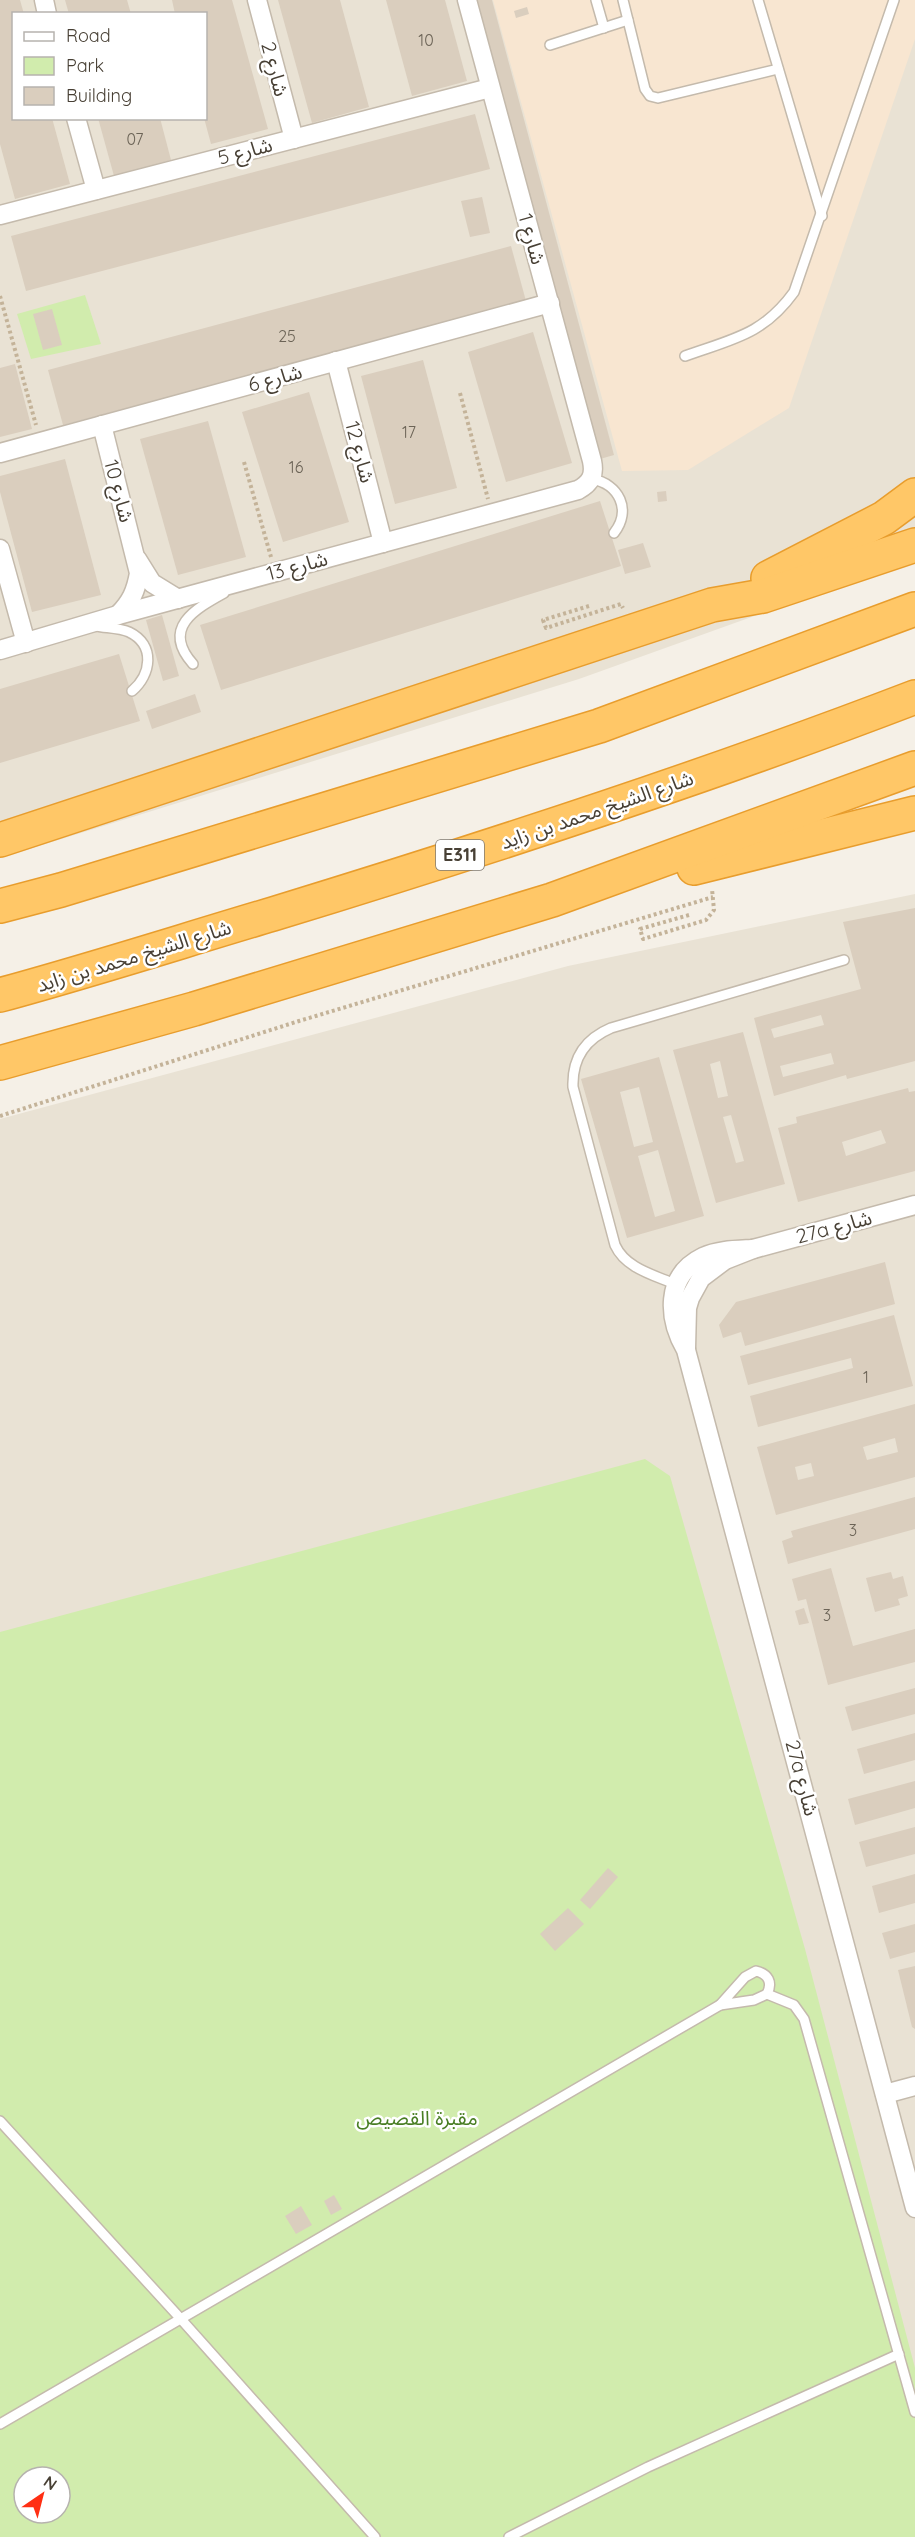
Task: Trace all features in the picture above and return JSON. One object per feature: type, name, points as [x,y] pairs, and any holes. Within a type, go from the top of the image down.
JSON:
[{"type":"highway","points":[[0,840],[711,605],[820,553],[884,518],[915,495]]},
{"type":"highway","points":[[711,605],[763,596],[915,545]]},
{"type":"highway","points":[[0,906],[61,890],[600,726],[915,609]]},
{"type":"highway","name":"شارع الشيخ محمد بن زايد","points":[[0,995],[357,888],[590,814],[820,734],[915,697]]},
{"type":"highway","points":[[0,1063],[194,1010],[552,900],[915,768]]},
{"type":"highway","points":[[552,900],[603,891],[915,813]]},
{"type":"street","name":"شارع 2","points":[[257,0],[294,139]]},
{"type":"street","name":"شارع 1","points":[[467,0],[592,461],[594,470],[592,479]]},
{"type":"street","name":"شارع 5","points":[[0,215],[490,88]]},
{"type":"street","points":[[77,120],[96,190]]},
{"type":"street","name":"شارع 6","points":[[0,453],[550,303]]},
{"type":"street","name":"شارع 12","points":[[336,361],[383,543]]},
{"type":"street","name":"شارع 10","points":[[102,425],[139,573],[136,589],[129,603],[118,615]]},
{"type":"street","name":"شارع 13","points":[[0,650],[118,615],[578,490],[592,479]]},
{"type":"street","points":[[0,549],[26,643]]},
{"type":"street","name":"شارع 10","points":[[137,558],[152,583],[178,599]]},
{"type":"street","name":"27a شارع","points":[[686,1350],[687,1308],[694,1288],[710,1270],[725,1260],[753,1249],[915,1205]]},
{"type":"street","name":"27a شارع","points":[[753,1249],[731,1250],[703,1257],[687,1269],[677,1285],[672,1316],[677,1334],[686,1350],[915,2208]]},
{"type":"street","points":[[885,2094],[915,2086]]},
{"type":"lane","points":[[596,0],[604,28]]},
{"type":"lane","points":[[623,0],[645,89],[654,98],[778,69]]},
{"type":"lane","points":[[758,0],[822,216]]},
{"type":"lane","points":[[685,356],[755,331],[770,321],[794,292],[802,275],[894,0]]},
{"type":"lane","points":[[550,45],[628,20]]},
{"type":"lane","points":[[592,479],[603,481],[620,495],[623,517],[614,533]]},
{"type":"lane","points":[[192,664],[184,654],[180,643],[180,631],[185,620],[202,605],[249,579]]},
{"type":"lane","points":[[85,625],[129,632],[139,639],[146,649],[147,673],[132,691]]},
{"type":"lane","points":[[677,1285],[633,1266],[622,1257],[615,1245],[573,1087],[574,1066],[578,1056],[591,1039],[610,1028],[844,960]]},
{"type":"lane","points":[[0,2424],[720,2005],[749,1973],[756,1971],[767,1976],[770,1988],[767,1994],[754,2000],[720,2005]]},
{"type":"lane","points":[[767,1994],[794,2005],[804,2019],[915,2412]]},
{"type":"lane","points":[[0,2121],[375,2537]]},
{"type":"lane","points":[[509,2537],[648,2467],[899,2354]]},
{"type":"path","points":[[0,296],[41,442]]},
{"type":"path","points":[[459,393],[492,514]]},
{"type":"path","points":[[244,462],[276,572]]},
{"type":"path","points":[[590,606],[543,620],[546,628],[605,610]]},
{"type":"path","points":[[689,915],[640,929],[643,939],[706,920],[714,910],[709,864]]},
{"type":"path","points":[[0,1116],[299,1021],[713,897]]},
{"type":"shaded area","points":[[0,0],[915,0],[915,558],[579,679],[0,858]]},
{"type":"shaded area","points":[[493,0],[915,0],[915,39],[789,408],[688,470],[622,471]]},
{"type":"shaded area","points":[[915,894],[915,2537],[0,2537],[0,1119],[568,966]]},
{"type":"green space","points":[[85,295],[101,344],[31,359],[17,314]]},
{"type":"green space","name":"مقبرة القصيص","points":[[645,1459],[670,1476],[805,1949],[915,2368],[915,2537],[0,2537],[0,1632]]},
{"type":"building","points":[[0,0],[20,0],[23,12],[12,12],[12,120],[53,120],[70,184],[15,199],[0,144]]},
{"type":"building","points":[[65,0],[127,0],[130,12],[68,12]]},
{"type":"building","points":[[172,0],[232,0],[268,129],[211,144],[205,120],[207,120],[207,12],[175,12]]},
{"type":"building","points":[[278,0],[340,0],[369,107],[312,123]]},
{"type":"building","points":[[386,0],[445,0],[467,81],[412,96]]},
{"type":"building","points":[[477,0],[492,0],[614,455],[600,459]]},
{"type":"building","points":[[527,7],[529,14],[516,18],[514,11]]},
{"type":"building","points":[[475,114],[490,169],[26,291],[11,236]]},
{"type":"building","points":[[99,120],[161,120],[171,160],[114,176]]},
{"type":"building","points":[[482,197],[490,233],[470,237],[461,201]]},
{"type":"building","points":[[511,246],[526,301],[63,425],[48,370]]},
{"type":"building","points":[[52,309],[62,345],[43,350],[33,314]]},
{"type":"building","points":[[533,332],[572,463],[506,482],[468,352]]},
{"type":"building","points":[[423,360],[457,488],[395,504],[361,376]]},
{"type":"building","points":[[15,364],[32,429],[0,437],[0,368]]},
{"type":"building","points":[[309,392],[349,522],[283,542],[242,412]]},
{"type":"building","points":[[208,421],[246,557],[178,575],[140,439]]},
{"type":"building","points":[[65,459],[101,595],[32,612],[0,492],[0,476]]},
{"type":"building","points":[[666,491],[667,501],[658,502],[657,492]]},
{"type":"building","points":[[600,501],[621,566],[221,690],[200,625]]},
{"type":"building","points":[[643,543],[651,567],[625,574],[618,550]]},
{"type":"building","points":[[162,615],[179,676],[163,681],[146,620]]},
{"type":"building","points":[[119,654],[140,721],[0,763],[0,689]]},
{"type":"building","points":[[195,694],[201,712],[152,729],[146,711]]},
{"type":"building","points":[[915,908],[915,1061],[847,1079],[846,1075],[774,1096],[754,1018],[861,989],[843,922]],"holes":[[[821,1015],[824,1025],[774,1038],[771,1029]],[[831,1053],[834,1064],[783,1077],[780,1066]]]},
{"type":"building","points":[[743,1032],[785,1184],[716,1203],[673,1050]],"holes":[[[720,1061],[728,1096],[718,1098],[710,1064]],[[731,1115],[744,1161],[736,1163],[723,1117]]]},
{"type":"building","points":[[659,1057],[704,1216],[627,1238],[581,1079]],"holes":[[[639,1087],[653,1142],[634,1147],[620,1092]],[[658,1150],[675,1211],[655,1217],[638,1156]]]},
{"type":"building","points":[[908,1088],[909,1092],[915,1091],[915,1171],[798,1202],[778,1128],[797,1123],[796,1117]],"holes":[[[881,1130],[886,1143],[846,1156],[842,1142]]]},
{"type":"building","points":[[885,1262],[895,1304],[745,1346],[741,1332],[723,1338],[719,1325],[736,1302]]},
{"type":"building","points":[[894,1315],[913,1386],[758,1427],[750,1396],[853,1368],[851,1358],[748,1385],[740,1356]]},
{"type":"building","points":[[915,1404],[915,1477],[776,1515],[757,1447]],"holes":[[[895,1438],[898,1452],[867,1460],[863,1447]],[[811,1463],[814,1476],[798,1480],[795,1467]]]},
{"type":"building","points":[[915,1497],[915,1529],[788,1564],[782,1541],[793,1537],[791,1531]]},
{"type":"building","points":[[831,1568],[853,1646],[915,1629],[915,1662],[828,1685],[806,1599],[798,1601],[792,1579]]},
{"type":"building","points":[[891,1572],[893,1579],[903,1576],[908,1596],[898,1599],[900,1605],[875,1612],[866,1578]]},
{"type":"building","points":[[804,1608],[809,1623],[799,1625],[795,1611]]},
{"type":"building","points":[[915,1688],[915,1714],[852,1731],[845,1707]]},
{"type":"building","points":[[915,1733],[915,1760],[864,1774],[857,1749]]},
{"type":"building","points":[[915,1781],[915,1808],[855,1825],[848,1799]]},
{"type":"building","points":[[915,1827],[915,1854],[866,1867],[859,1842]]},
{"type":"building","points":[[608,1868],[618,1877],[590,1909],[580,1900]]},
{"type":"building","points":[[915,1874],[915,1903],[879,1913],[872,1886]]},
{"type":"building","points":[[568,1908],[584,1924],[555,1951],[540,1934]]},
{"type":"building","points":[[915,1924],[915,1952],[890,1959],[882,1933]]},
{"type":"building","points":[[915,1966],[915,2029],[912,2027],[898,1970]]},
{"type":"building","points":[[334,2195],[342,2209],[331,2215],[324,2201]]},
{"type":"building","points":[[301,2206],[312,2225],[296,2234],[285,2216]]}]
